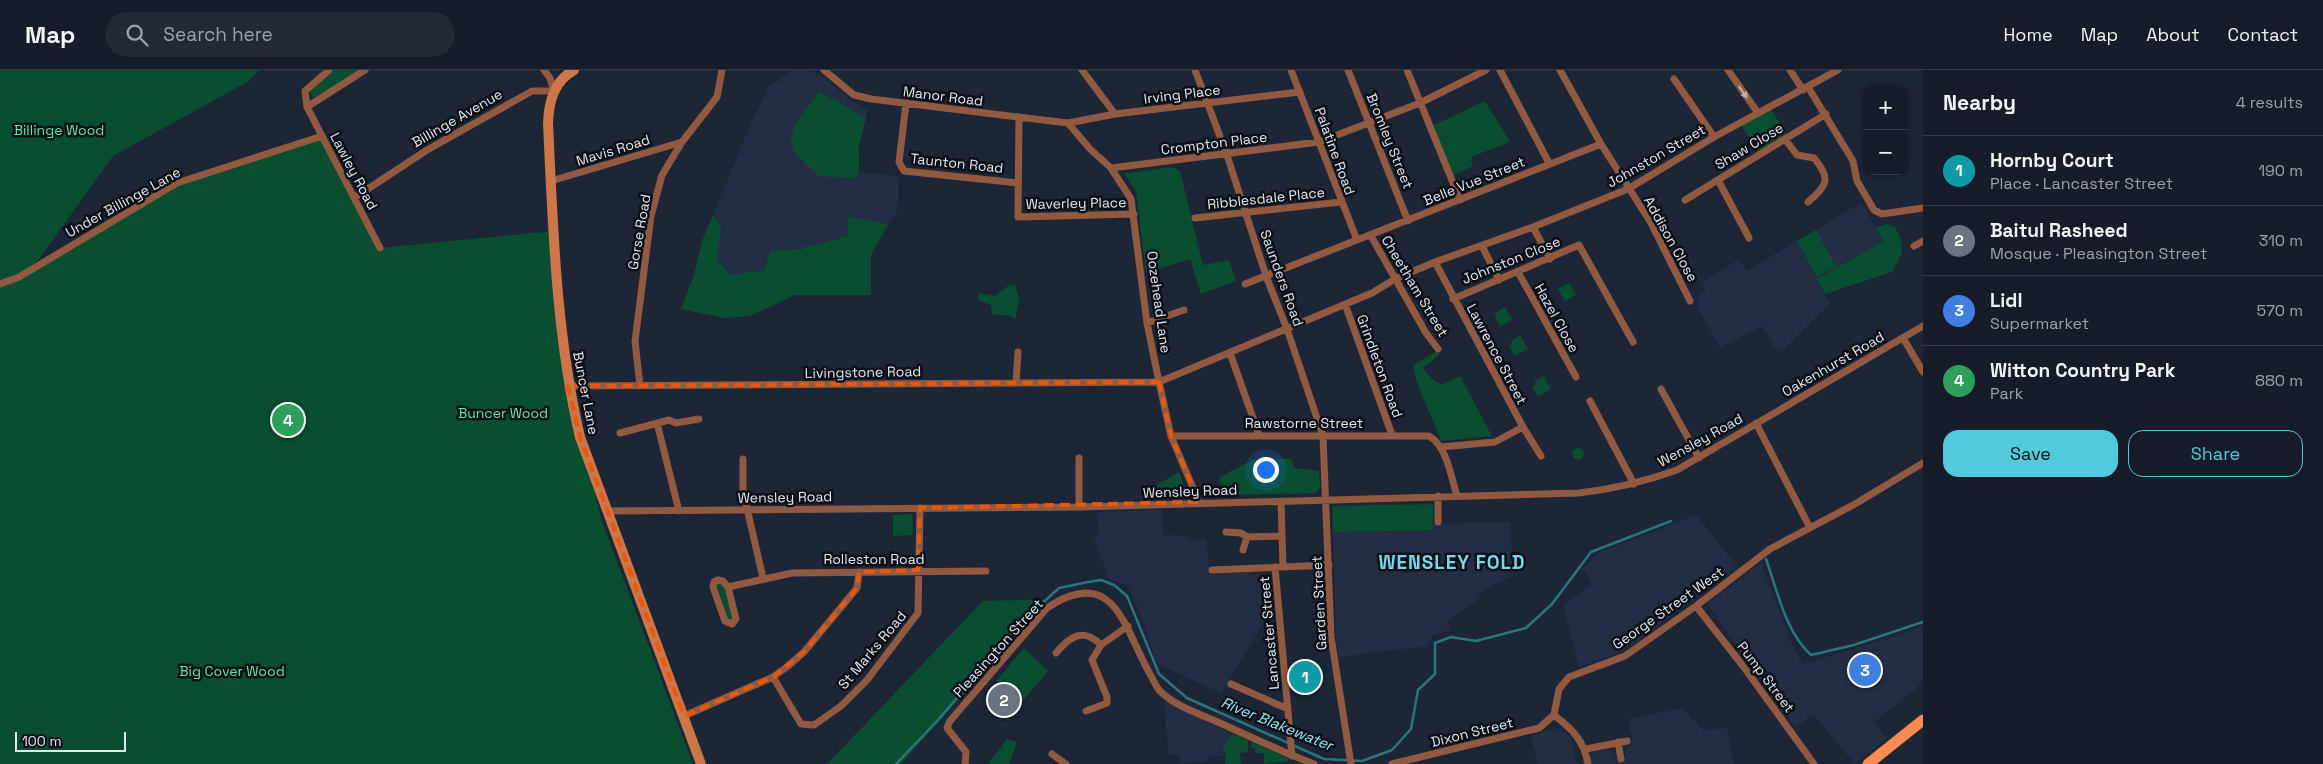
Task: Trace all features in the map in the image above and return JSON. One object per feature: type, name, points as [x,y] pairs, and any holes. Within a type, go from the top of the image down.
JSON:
[{"type":"main road","points":[[554,91],[574,70]]},
{"type":"main road","name":"Buncer Lane","points":[[554,91],[549,104],[548,123],[559,306],[568,386],[580,437],[701,764]]},
{"type":"main road","points":[[1868,764],[1921,726]]},
{"type":"street","points":[[329,70],[305,91],[307,106],[364,70]]},
{"type":"street","points":[[544,70],[550,78],[554,91]]},
{"type":"street","name":"Gorse Road","points":[[640,386],[635,341],[651,216],[662,175],[682,142],[717,97],[722,70]]},
{"type":"street","name":"Manor Road","points":[[824,70],[854,94],[871,100],[1068,123]]},
{"type":"street","points":[[1082,70],[1115,114]]},
{"type":"street","name":"Saunders Road","points":[[1195,70],[1227,155],[1266,276],[1287,329],[1323,436],[1327,500]]},
{"type":"street","name":"Palatine Road","points":[[1291,70],[1357,240]]},
{"type":"street","name":"Bromley Street","points":[[1348,70],[1408,222]]},
{"type":"street","points":[[1407,70],[1460,200]]},
{"type":"street","name":"Crompton Place","points":[[1111,168],[1319,142],[1420,103],[1486,70]]},
{"type":"street","points":[[1500,70],[1549,163]]},
{"type":"street","name":"Addison Close","points":[[1560,70],[1601,144],[1651,223],[1690,301]]},
{"type":"street","points":[[1728,70],[1758,113]]},
{"type":"street","points":[[1790,70],[1826,114],[1853,161],[1857,181],[1874,210],[1882,214],[1921,206]]},
{"type":"street","name":"Johnston Street","points":[[1159,382],[1372,293],[1395,279],[1435,262],[1533,227],[1628,189],[1758,113],[1838,70]]},
{"type":"street","points":[[1674,79],[1714,138]]},
{"type":"street","name":"Billinge Avenue","points":[[354,198],[426,150],[532,91],[554,91]]},
{"type":"street","name":"Irving Place","points":[[1068,123],[1115,114],[1300,92]]},
{"type":"street","name":"Taunton Road","points":[[906,104],[899,162],[900,167],[904,171],[1018,182]]},
{"type":"street","name":"Lawley Road","points":[[307,106],[380,248]]},
{"type":"street","name":"Shaw Close","points":[[1685,200],[1826,114]]},
{"type":"street","points":[[1018,182],[1019,117]]},
{"type":"street","name":"Oozehead Lane","points":[[1068,123],[1090,149],[1111,168],[1131,199],[1147,323],[1171,436],[1199,502]]},
{"type":"street","name":"Under Billinge Lane","points":[[0,284],[19,277],[177,183],[322,136]]},
{"type":"street","points":[[1785,139],[1797,155],[1814,158],[1823,169],[1826,179],[1821,191],[1808,202]]},
{"type":"street","name":"Mavis Road","points":[[551,182],[682,142]]},
{"type":"street","name":"Belle Vue Street","points":[[1246,284],[1408,222],[1549,163],[1601,144]]},
{"type":"street","points":[[1718,180],[1749,238]]},
{"type":"street","name":"Waverley Place","points":[[1018,182],[1018,217],[1134,214]]},
{"type":"street","name":"Ribblesdale Place","points":[[1195,218],[1341,202]]},
{"type":"street","points":[[1533,227],[1550,259]]},
{"type":"street","name":"Cheetham Street","points":[[1371,236],[1438,349]]},
{"type":"street","points":[[1914,246],[1923,241]]},
{"type":"street","name":"Johnston Close","points":[[1453,299],[1579,245],[1633,342]]},
{"type":"street","points":[[1482,246],[1499,280]]},
{"type":"street","name":"Lawrence Street","points":[[1435,262],[1453,299],[1523,427],[1541,456]]},
{"type":"street","name":"Hazel Close","points":[[1518,272],[1576,377]]},
{"type":"street","name":"Grindleton Road","points":[[1345,304],[1392,435]]},
{"type":"street","points":[[1147,323],[1184,310]]},
{"type":"street","name":"Oakenhurst Road","points":[[1756,423],[1923,326]]},
{"type":"street","points":[[1903,338],[1923,372]]},
{"type":"street","points":[[1016,383],[1018,352]]},
{"type":"street","points":[[1230,352],[1259,436]]},
{"type":"street","name":"Livingstone Road","points":[[568,386],[1159,382]]},
{"type":"street","points":[[1661,389],[1699,458]]},
{"type":"street","points":[[1590,401],[1634,484]]},
{"type":"street","points":[[620,433],[669,420],[676,423],[699,419]]},
{"type":"street","points":[[1756,423],[1810,526]]},
{"type":"street","name":"Wensley Road","points":[[608,511],[1079,507],[1199,502],[1579,493],[1634,484],[1677,470],[1756,423]]},
{"type":"street","points":[[657,424],[679,511]]},
{"type":"street","points":[[1457,496],[1441,447],[1495,442],[1523,427]]},
{"type":"street","name":"Rawstorne Street","points":[[1171,436],[1429,436],[1441,447]]},
{"type":"street","points":[[1079,458],[1079,507]]},
{"type":"street","points":[[743,459],[743,491],[763,578]]},
{"type":"street","name":"George Street West","points":[[1554,715],[1559,689],[1569,677],[1625,656],[1696,606],[1770,549],[1810,526],[1855,504],[1923,463]]},
{"type":"street","points":[[1438,496],[1438,522]]},
{"type":"street","name":"Lancaster Street","points":[[1281,500],[1283,567]]},
{"type":"street","name":"Garden Street","points":[[1327,500],[1330,638],[1351,764]]},
{"type":"street","name":"St Marks Road","points":[[773,677],[800,724],[814,726],[841,706],[867,680],[913,620],[920,607],[918,570],[920,508]]},
{"type":"street","points":[[1226,532],[1241,533],[1247,537],[1282,536]]},
{"type":"street","points":[[1243,550],[1247,537]]},
{"type":"street","points":[[1212,570],[1329,565]]},
{"type":"street","name":"Lancaster Street","points":[[1275,567],[1292,752]]},
{"type":"street","name":"Rolleston Road","points":[[728,587],[792,573],[918,570],[986,571]]},
{"type":"street","points":[[684,716],[773,677],[804,652],[857,588],[859,572]]},
{"type":"street","name":"Rolleston Road","points":[[718,580],[723,580],[728,587],[736,619],[730,624],[725,621],[713,584],[718,580]]},
{"type":"street","name":"Pleasington Street","points":[[965,764],[967,758],[964,747],[953,737],[947,728],[950,721],[1047,608],[1061,599],[1079,593],[1094,594],[1120,611],[1140,657],[1159,691],[1192,711],[1292,752],[1314,764]]},
{"type":"street","name":"Pump Street","points":[[1696,606],[1744,666],[1814,764]]},
{"type":"street","points":[[1086,711],[1109,706],[1092,660],[1101,645],[1128,626]]},
{"type":"street","points":[[1056,653],[1064,644],[1079,634],[1088,635],[1101,645]]},
{"type":"street","points":[[1231,684],[1288,709]]},
{"type":"street","points":[[1554,715],[1576,733],[1586,749],[1588,764]]},
{"type":"street","name":"Dixon Street","points":[[1392,764],[1539,728],[1554,715]]},
{"type":"street","points":[[1586,749],[1626,741]]},
{"type":"street","points":[[1618,742],[1621,759]]},
{"type":"street","points":[[1052,754],[1066,764]]},
{"type":"highlighted area","points":[[1159,382],[1171,436],[1199,502],[920,508],[918,570],[859,572],[857,588],[804,652],[773,677],[684,716],[580,437],[568,386]]},
{"type":"shaded area","points":[[795,70],[805,70],[823,76],[851,101],[868,109],[859,146],[859,172],[899,176],[897,212],[868,251],[750,316],[724,318],[681,309],[694,275],[702,241],[752,121],[769,86]]},
{"type":"shaded area","points":[[1861,203],[1884,241],[1817,279],[1830,304],[1779,354],[1762,326],[1720,348],[1697,306],[1699,294],[1706,290],[1701,283],[1739,260],[1747,271]]},
{"type":"shaded area","points":[[1162,510],[1164,535],[1189,537],[1189,540],[1206,539],[1210,574],[1251,572],[1251,575],[1269,574],[1273,623],[1266,619],[1221,693],[1162,666],[1156,661],[1138,608],[1127,585],[1109,579],[1094,538],[1099,535],[1097,512]]},
{"type":"shaded area","points":[[1696,515],[1737,566],[1638,641],[1617,654],[1579,667],[1563,605],[1592,584],[1583,568],[1598,553]]},
{"type":"shaded area","points":[[1510,522],[1513,576],[1488,587],[1480,594],[1478,599],[1447,622],[1451,629],[1433,636],[1428,646],[1338,657],[1333,532],[1433,530],[1433,524]]},
{"type":"shaded area","points":[[1761,563],[1792,645],[1803,664],[1894,637],[1923,625],[1923,680],[1917,688],[1874,722],[1887,738],[1855,764],[1813,714],[1795,727],[1707,604]]},
{"type":"shaded area","points":[[1164,700],[1232,734],[1222,751],[1225,756],[1207,757],[1207,761],[1180,763],[1180,754],[1169,755]]},
{"type":"shaded area","points":[[1683,708],[1703,730],[1727,728],[1734,764],[1591,764],[1590,757],[1596,751],[1606,750],[1614,752],[1617,761],[1626,759],[1625,747],[1633,744],[1628,719]]},
{"type":"shaded area","points":[[1557,728],[1570,736],[1577,764],[1537,764],[1531,735]]},
{"type":"green space","points":[[0,70],[259,70],[249,81],[113,156],[39,259],[22,274],[177,183],[322,136],[380,248],[555,231],[559,306],[587,456],[601,519],[693,764],[0,764]]},
{"type":"green space","points":[[334,70],[359,70],[317,97],[312,97],[310,92]]},
{"type":"green space","points":[[820,92],[866,118],[859,146],[859,173],[856,178],[819,176],[794,151],[792,135],[795,127]]},
{"type":"green space","points":[[1485,101],[1510,142],[1471,157],[1473,166],[1453,175],[1432,126]]},
{"type":"green space","points":[[1770,107],[1788,137],[1759,155],[1740,123]]},
{"type":"green space","points":[[1172,167],[1180,171],[1203,265],[1229,260],[1236,281],[1201,294],[1190,259],[1146,273],[1136,191],[1124,174]]},
{"type":"green space","points":[[713,215],[721,226],[717,261],[731,275],[764,270],[771,251],[800,249],[848,236],[848,217],[888,224],[871,255],[871,295],[795,295],[750,316],[724,318],[681,309],[694,275],[702,241]]},
{"type":"green space","points":[[1886,224],[1895,227],[1902,245],[1901,255],[1892,272],[1825,294],[1817,279],[1884,241],[1876,228]]},
{"type":"green space","points":[[1816,230],[1836,267],[1817,277],[1797,241]]},
{"type":"green space","points":[[1569,283],[1576,295],[1565,301],[1558,289]]},
{"type":"green space","points":[[1015,284],[1019,300],[1015,320],[1011,316],[992,314],[991,305],[978,300],[979,293],[995,296],[1008,286]]},
{"type":"green space","points":[[1505,307],[1512,320],[1500,326],[1494,314]]},
{"type":"green space","points":[[1520,335],[1528,349],[1515,356],[1509,346],[1512,344],[1511,341]]},
{"type":"green space","points":[[1436,352],[1440,354],[1423,368],[1432,379],[1442,385],[1460,376],[1492,436],[1441,441],[1418,385],[1413,365]]},
{"type":"green space","points":[[1544,376],[1551,389],[1538,397],[1532,387],[1536,384],[1534,381]]},
{"type":"green space","points":[[1578,448],[1584,454],[1578,460],[1572,454]]},
{"type":"green space","points":[[1254,459],[1291,459],[1294,468],[1319,471],[1320,487],[1316,493],[1226,495],[1219,478]]},
{"type":"green space","points":[[1179,472],[1188,495],[1161,497],[1155,486]]},
{"type":"green space","points":[[1433,504],[1433,530],[1333,532],[1333,506]]},
{"type":"green space","points":[[912,514],[913,535],[893,536],[893,515]]},
{"type":"green space","points":[[716,582],[724,584],[734,616],[732,620],[728,620]]},
{"type":"green space","points":[[1048,599],[901,764],[827,764],[983,601]]},
{"type":"green space","points":[[1024,648],[1048,671],[1021,703],[996,681]]},
{"type":"green space","points":[[1232,734],[1248,740],[1248,752],[1240,753],[1241,764],[1225,764],[1225,753],[1222,751]]},
{"type":"green space","points":[[1007,739],[1017,742],[1009,764],[988,764]]},
{"type":"green space","points":[[1252,742],[1288,758],[1288,761],[1264,764],[1264,753],[1255,753],[1255,748],[1251,748]]},
{"type":"waterway","name":"River Blakewater","points":[[896,764],[938,720],[1026,618],[1059,588],[1101,580],[1114,585],[1127,596],[1159,674],[1187,698],[1324,759],[1362,761],[1392,750],[1411,729],[1418,690],[1435,674],[1435,643],[1451,637],[1476,641],[1526,628],[1552,604],[1591,552],[1671,521]]},
{"type":"waterway","name":"River Blakewater","points":[[1766,559],[1778,597],[1789,623],[1802,646],[1811,655],[1854,645],[1923,622]]},
{"type":"place","name":"Witton Country Park","points":[[288,420]]},
{"type":"place","name":"Lidl","points":[[1865,670]]},
{"type":"place","name":"Hornby Court","points":[[1305,677]]},
{"type":"place","name":"Baitul Rasheed","points":[[1004,700]]},
{"type":"district","name":"WENSLEY FOLD","points":[[1452,562]]},
{"type":"park label","name":"Billinge Wood","points":[[59,130]]},
{"type":"park label","name":"Buncer Wood","points":[[503,413]]},
{"type":"park label","name":"Big Cover Wood","points":[[232,671]]}]
